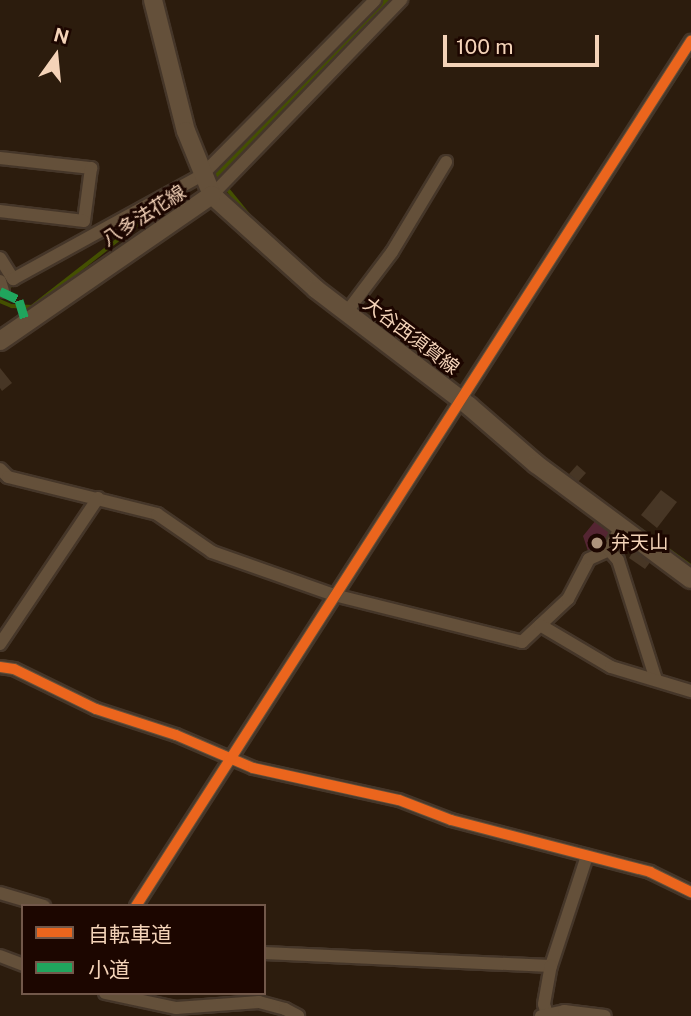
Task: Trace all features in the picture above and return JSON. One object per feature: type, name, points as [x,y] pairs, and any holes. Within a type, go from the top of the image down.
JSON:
[{"type":"main road","name":"八多法花線","points":[[0,341],[212,195],[202,176],[186,131],[153,0]]},
{"type":"main road","name":"大谷西須賀線","points":[[212,195],[346,313],[462,401],[537,464],[620,528],[691,579]]},
{"type":"street","points":[[0,258],[13,279],[202,176],[376,0]]},
{"type":"street","points":[[212,195],[401,0]]},
{"type":"street","points":[[137,904],[232,761],[334,595],[462,401],[691,41]]},
{"type":"street","points":[[0,158],[91,168],[84,221],[0,211]]},
{"type":"street","points":[[346,313],[392,252],[446,162]]},
{"type":"street","points":[[0,469],[8,477],[158,514],[212,552],[334,595],[522,642],[568,599],[589,559],[609,550],[620,528]]},
{"type":"street","points":[[0,644],[98,498]]},
{"type":"street","points":[[609,550],[618,560],[656,680]]},
{"type":"street","points":[[540,625],[611,667],[691,691]]},
{"type":"street","points":[[0,667],[14,668],[96,709],[176,735],[232,761],[399,800],[452,820],[650,872],[691,892]]},
{"type":"street","points":[[587,856],[551,967],[544,1015],[564,1010],[605,1016]]},
{"type":"street","points":[[0,893],[37,904]]},
{"type":"street","points":[[266,953],[551,967]]},
{"type":"street","points":[[0,956],[21,964]]},
{"type":"street","points":[[112,995],[188,1012],[259,1002],[285,1009],[298,1016]]},
{"type":"shaded area","points":[[380,0],[395,0],[263,137],[217,180],[212,172]]},
{"type":"shaded area","points":[[596,520],[612,529],[613,540],[590,557],[583,536]]},
{"type":"building","points":[[0,368],[12,383],[2,391],[0,388]]},
{"type":"building","points":[[577,465],[586,473],[578,482],[569,474]]},
{"type":"building","points":[[661,490],[677,502],[657,528],[641,515]]},
{"type":"building","points":[[634,550],[651,561],[645,569],[629,558]]},
{"type":"waterway","points":[[671,84],[691,53]]},
{"type":"waterway","points":[[217,176],[253,220]]},
{"type":"waterway","points":[[0,301],[12,306],[32,307],[137,225],[180,198]]},
{"type":"waterway","points":[[118,228],[135,225]]},
{"type":"waterway","points":[[0,270],[11,285],[16,283]]},
{"type":"waterway","points":[[315,277],[328,288]]},
{"type":"waterway","points":[[562,473],[691,566]]},
{"type":"marked path","points":[[0,291],[19,300],[26,323]]},
{"type":"cycle path","points":[[137,904],[691,41]]},
{"type":"cycle path","points":[[0,667],[14,669],[96,709],[176,735],[253,768],[399,800],[451,820],[650,872],[691,892]]},
{"type":"place","name":"弁天山","points":[[597,543]]}]
